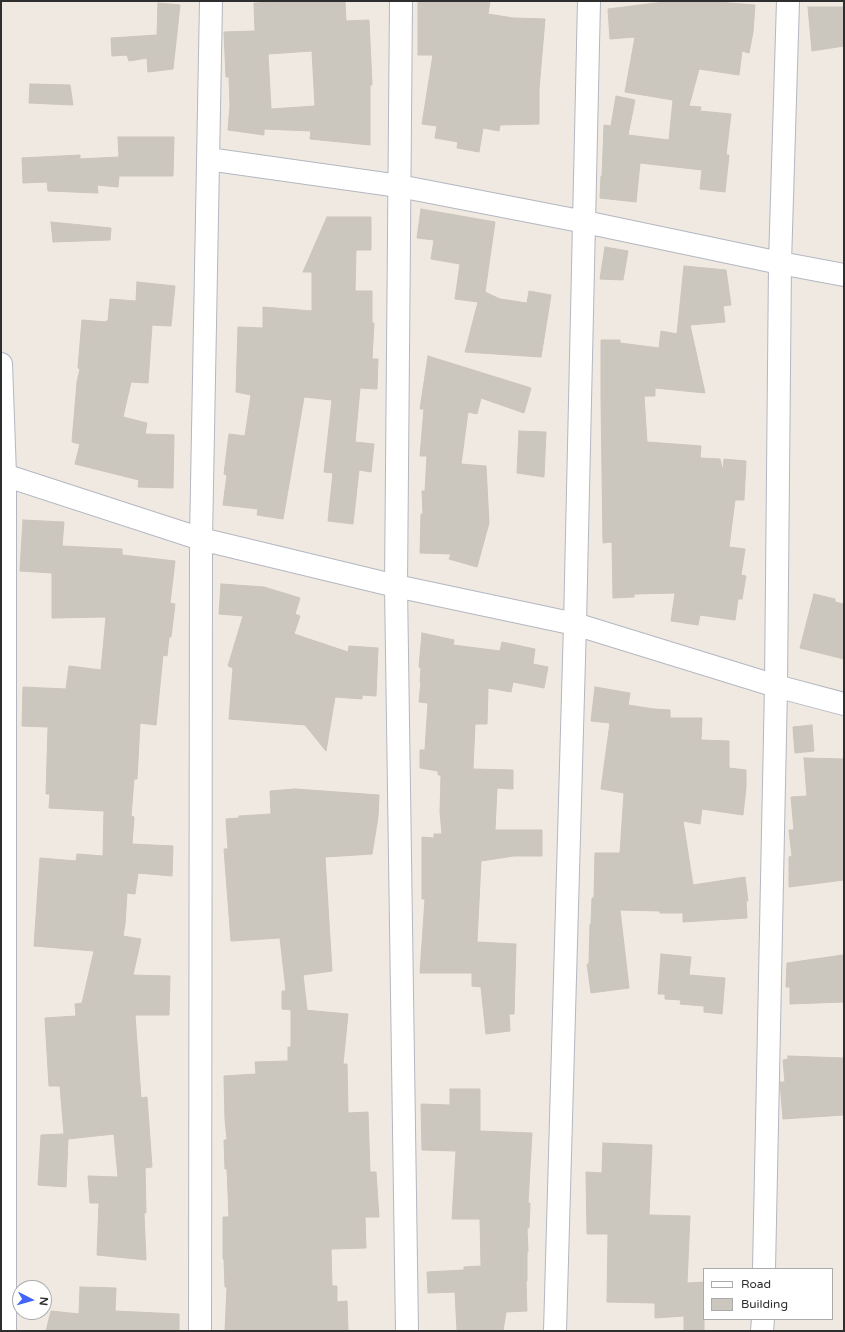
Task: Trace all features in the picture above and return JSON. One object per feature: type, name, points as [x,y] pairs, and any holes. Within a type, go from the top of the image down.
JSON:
[{"type":"street","points":[[200,1331],[201,539],[211,1]]},
{"type":"street","points":[[401,1],[396,586],[406,1331]]},
{"type":"street","points":[[555,1331],[575,624],[589,1]]},
{"type":"street","points":[[764,1268],[776,686],[780,263],[788,1]]},
{"type":"street","points":[[208,159],[399,186],[844,275]]},
{"type":"street","points":[[1,364],[3,474],[5,1331]]},
{"type":"street","points":[[3,474],[201,539],[396,586],[575,624],[776,686],[844,704]]},
{"type":"street","points":[[762,1331],[763,1320]]},
{"type":"building","points":[[289,1],[345,1],[346,21],[369,20],[372,85],[370,85],[370,145],[310,139],[311,131],[264,129],[264,135],[228,130],[230,106],[229,77],[226,77],[224,32],[255,31],[254,3]],"holes":[[[312,51],[315,106],[271,109],[268,54]]]},
{"type":"building","points":[[418,1],[490,1],[488,14],[513,18],[545,19],[539,89],[539,124],[500,125],[499,131],[483,128],[479,152],[457,148],[458,142],[435,138],[437,126],[422,124],[433,55],[418,55]]},
{"type":"building","points":[[672,1],[717,1],[755,5],[753,32],[749,53],[742,51],[739,75],[699,69],[689,106],[701,107],[700,111],[731,114],[726,155],[729,155],[725,192],[700,189],[702,170],[640,163],[636,202],[600,198],[604,125],[611,126],[616,96],[635,100],[628,135],[669,140],[673,100],[625,92],[635,37],[610,39],[608,9]]},
{"type":"building","points":[[158,3],[180,5],[173,69],[148,72],[147,58],[129,61],[127,55],[112,56],[111,38],[157,35]]},
{"type":"building","points":[[808,7],[844,7],[844,46],[812,51]]},
{"type":"building","points":[[30,84],[70,85],[73,105],[29,103]]},
{"type":"building","points":[[118,137],[174,137],[173,176],[119,176],[118,187],[97,185],[98,193],[48,191],[47,182],[23,183],[22,158],[80,155],[80,159],[119,157]]},
{"type":"building","points":[[421,209],[495,222],[485,292],[500,299],[527,303],[529,291],[551,295],[541,357],[465,352],[478,302],[455,299],[460,264],[431,259],[434,240],[417,238]]},
{"type":"building","points":[[327,217],[371,217],[371,250],[356,250],[355,291],[372,291],[372,323],[374,323],[372,359],[378,359],[377,389],[360,388],[355,442],[374,444],[371,472],[359,470],[353,524],[328,521],[333,473],[324,472],[332,400],[304,397],[283,519],[257,515],[258,509],[223,505],[227,475],[224,474],[229,434],[245,436],[251,395],[236,392],[238,327],[263,328],[263,307],[312,311],[312,272],[303,272]]},
{"type":"building","points":[[51,222],[111,228],[110,240],[53,242]]},
{"type":"building","points":[[605,247],[628,251],[623,280],[600,279]]},
{"type":"building","points":[[684,266],[726,270],[731,305],[723,306],[725,322],[690,325],[705,393],[655,388],[655,396],[644,396],[647,442],[701,446],[700,458],[720,459],[723,471],[724,459],[746,461],[744,500],[735,500],[729,547],[745,549],[741,575],[746,576],[742,599],[738,599],[735,620],[700,615],[698,625],[671,621],[675,593],[634,594],[634,597],[613,598],[612,542],[603,543],[601,340],[620,340],[620,343],[659,348],[661,331],[677,334]]},
{"type":"building","points":[[137,282],[175,286],[171,326],[152,325],[148,383],[131,382],[123,417],[147,423],[145,434],[174,435],[173,488],[138,487],[139,480],[75,464],[80,444],[72,442],[77,382],[80,369],[78,368],[82,320],[108,321],[110,299],[136,301]]},
{"type":"building","points":[[428,356],[531,388],[524,413],[481,398],[477,414],[468,412],[461,464],[486,466],[489,523],[477,567],[449,559],[451,554],[420,553],[421,514],[423,514],[422,491],[425,491],[427,456],[420,456],[424,409],[420,409]]},
{"type":"building","points":[[519,431],[546,432],[544,477],[517,473]]},
{"type":"building","points":[[23,520],[64,522],[62,546],[122,549],[122,555],[175,561],[170,603],[175,604],[167,656],[163,655],[156,725],[140,723],[137,779],[134,779],[131,816],[134,817],[132,844],[173,846],[172,876],[138,873],[135,894],[127,893],[123,936],[141,939],[133,975],[170,976],[169,1015],[135,1015],[141,1098],[147,1097],[152,1167],[145,1168],[146,1213],[144,1213],[146,1260],[97,1255],[99,1203],[90,1203],[88,1176],[118,1177],[114,1134],[68,1139],[66,1187],[38,1185],[41,1135],[64,1134],[60,1086],[49,1086],[45,1018],[76,1016],[75,1004],[82,1003],[94,951],[34,946],[40,858],[76,861],[77,854],[103,856],[104,811],[49,808],[50,794],[46,794],[48,727],[22,726],[23,687],[66,689],[69,666],[101,670],[106,617],[52,618],[52,573],[20,571]]},
{"type":"building","points":[[221,584],[264,587],[300,598],[295,614],[300,616],[294,634],[348,652],[349,646],[378,648],[376,696],[362,695],[362,699],[335,697],[326,751],[305,725],[229,719],[233,668],[228,666],[243,616],[219,614]]},
{"type":"building","points":[[814,594],[835,599],[835,602],[844,604],[844,659],[800,648]]},
{"type":"building","points":[[422,633],[454,640],[453,645],[500,651],[502,642],[535,649],[533,664],[548,667],[544,688],[513,682],[511,692],[488,688],[487,724],[475,724],[473,769],[513,770],[513,789],[497,788],[495,830],[542,830],[542,856],[514,856],[481,861],[477,942],[516,944],[514,1014],[509,1014],[510,1031],[486,1034],[481,987],[472,986],[472,973],[420,973],[425,899],[422,899],[422,837],[434,838],[434,834],[442,834],[440,812],[441,775],[438,775],[438,771],[420,768],[420,750],[425,750],[428,703],[419,702],[421,668],[419,667]]},
{"type":"building","points":[[595,687],[630,693],[628,705],[670,710],[670,718],[702,718],[701,740],[729,741],[729,768],[746,770],[743,815],[702,809],[700,824],[683,821],[693,885],[745,877],[748,901],[746,901],[747,918],[683,922],[683,913],[620,910],[629,988],[591,993],[587,964],[589,964],[592,898],[594,898],[595,853],[620,853],[624,793],[601,789],[610,723],[591,721]]},
{"type":"building","points":[[812,725],[814,751],[795,753],[793,727]]},
{"type":"building","points":[[804,758],[844,759],[844,880],[789,887],[789,857],[792,856],[789,830],[794,830],[791,797],[807,796]]},
{"type":"building","points":[[295,789],[379,795],[378,817],[372,854],[325,857],[332,971],[303,975],[307,1010],[304,1010],[348,1014],[343,1064],[347,1064],[348,1113],[368,1112],[370,1172],[376,1172],[379,1217],[365,1217],[366,1248],[331,1249],[332,1286],[337,1286],[337,1302],[347,1301],[348,1331],[225,1331],[227,1287],[225,1287],[223,1259],[223,1217],[229,1217],[227,1169],[225,1169],[224,1140],[227,1140],[224,1076],[256,1074],[255,1062],[288,1061],[288,1047],[291,1047],[291,1010],[282,1009],[282,991],[286,991],[280,938],[231,941],[224,849],[228,849],[226,819],[239,818],[239,816],[271,814],[270,791]]},
{"type":"building","points":[[661,954],[691,957],[689,975],[725,978],[722,1014],[704,1012],[704,1006],[680,1004],[681,1000],[665,999],[665,994],[658,994]]},
{"type":"building","points":[[843,955],[844,1002],[790,1004],[790,987],[786,987],[787,963]]},
{"type":"building","points":[[788,1056],[844,1058],[844,1115],[783,1119],[780,1082],[785,1082],[783,1060],[788,1059]]},
{"type":"building","points":[[450,1089],[480,1089],[480,1131],[532,1133],[528,1203],[530,1203],[529,1228],[527,1228],[527,1311],[506,1312],[503,1331],[457,1331],[455,1292],[428,1293],[427,1272],[464,1270],[464,1267],[481,1266],[480,1219],[452,1219],[456,1151],[422,1150],[421,1104],[450,1105]]},
{"type":"building","points":[[603,1143],[652,1145],[649,1215],[690,1216],[687,1283],[703,1282],[704,1331],[684,1331],[684,1316],[655,1318],[655,1303],[607,1302],[608,1234],[587,1234],[586,1172],[602,1173]]},
{"type":"building","points":[[80,1287],[116,1288],[115,1311],[179,1314],[179,1331],[46,1331],[49,1320],[52,1320],[52,1311],[79,1314]]}]
